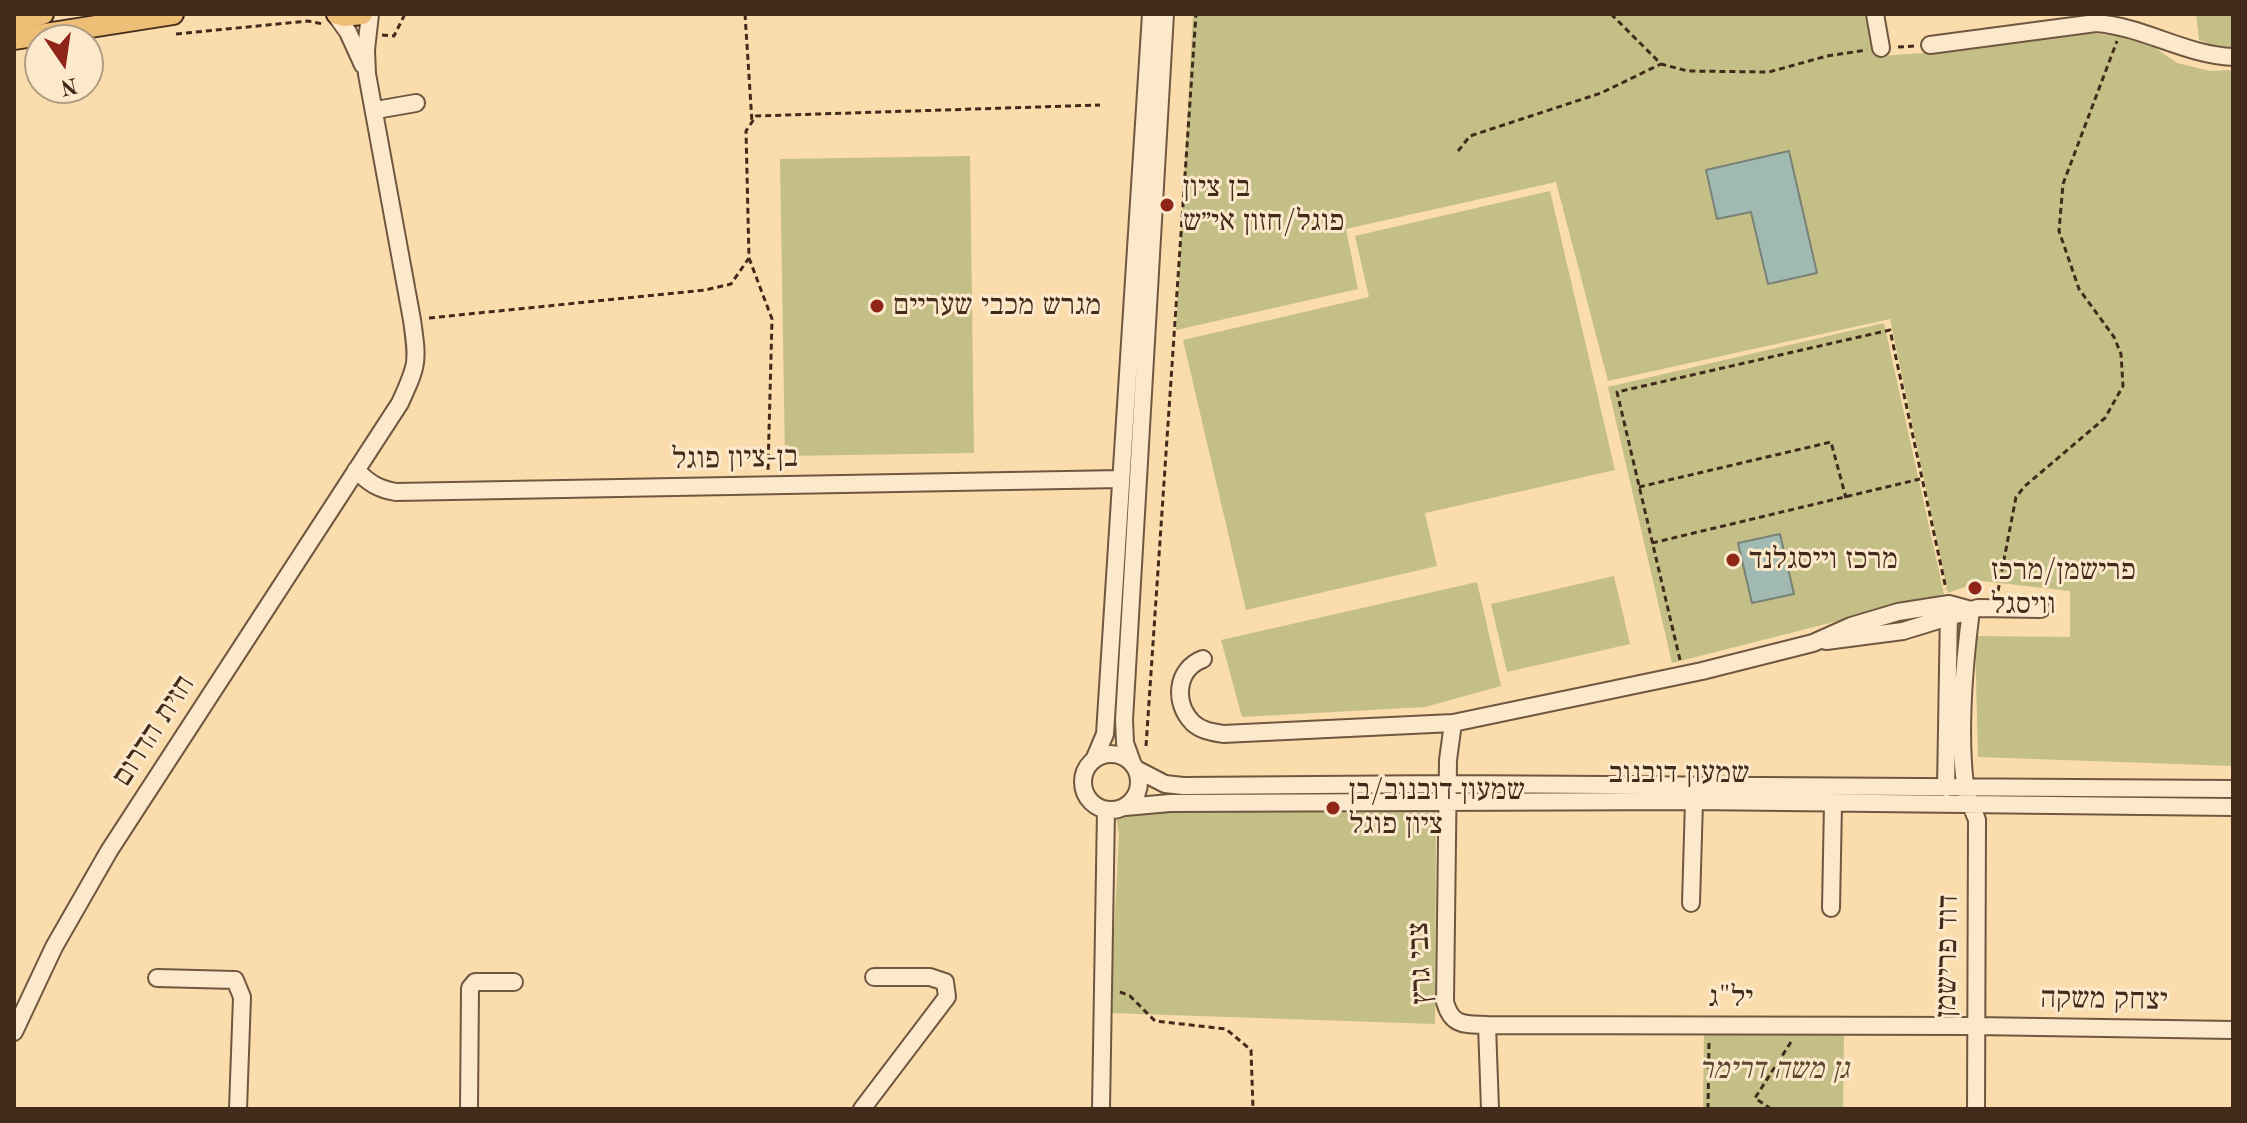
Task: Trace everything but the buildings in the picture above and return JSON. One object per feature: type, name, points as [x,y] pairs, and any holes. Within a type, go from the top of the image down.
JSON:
[{"type":"main road","points":[[14,19],[43,14]]},
{"type":"main road","points":[[14,39],[173,14]]},
{"type":"main road","points":[[333,17],[362,14]]},
{"type":"street","points":[[367,74],[370,14]]},
{"type":"street","points":[[1151,14],[1105,734],[1086,771],[1084,789],[1090,801],[1106,810],[1125,807],[1137,792],[1139,783],[1125,743],[1124,720],[1165,14]]},
{"type":"street","points":[[1875,14],[1881,48]]},
{"type":"street","points":[[333,17],[348,32],[367,74]]},
{"type":"street","points":[[1930,45],[2121,20],[2210,56],[2233,57]]},
{"type":"street","name":"חזית הדרום","points":[[14,1032],[54,947],[109,851],[400,403],[414,373],[417,356],[412,320],[367,74]]},
{"type":"street","points":[[376,110],[416,103]]},
{"type":"street","name":"בן-ציון פוגל","points":[[356,470],[381,490],[396,492],[1121,479]]},
{"type":"street","points":[[1203,659],[1194,663],[1180,684],[1186,714],[1194,724],[1206,731],[1223,734],[1453,723],[1684,675],[1813,643],[1881,617],[1927,606],[1948,612],[1996,607],[2041,609]]},
{"type":"street","name":"דוד פרישמן","points":[[1971,610],[1964,662],[1965,787],[1977,820],[1976,1109]]},
{"type":"street","points":[[1948,612],[1946,788],[1972,805]]},
{"type":"street","name":"צבי גרץ","points":[[1453,723],[1447,802],[1445,1002],[1448,1014],[1455,1021],[1487,1025]]},
{"type":"street","points":[[1094,760],[1115,755],[1134,767]]},
{"type":"street","name":"שמעון דובנוב","points":[[1134,767],[1165,784],[1183,786],[1448,784],[2233,789]]},
{"type":"street","points":[[1691,903],[1694,801]]},
{"type":"street","name":"שמעון דובנוב","points":[[1125,807],[1170,803],[1694,801],[2233,807]]},
{"type":"street","points":[[1831,908],[1833,803]]},
{"type":"street","points":[[1101,1109],[1106,810]]},
{"type":"street","points":[[862,1109],[948,992],[945,982],[930,977],[874,977]]},
{"type":"street","points":[[157,978],[235,980],[239,986],[242,997],[238,1109]]},
{"type":"street","points":[[469,1109],[470,988],[475,982],[514,982]]},
{"type":"street","points":[[14,991],[33,990]]},
{"type":"street","points":[[1487,1025],[1490,1109]]},
{"type":"street","name":"יל\"ג","points":[[1487,1025],[1975,1026]]},
{"type":"street","name":"יצחק משקה","points":[[1975,1026],[2233,1030]]},
{"type":"path","points":[[745,14],[752,123]]},
{"type":"path","points":[[1146,746],[1196,14]]},
{"type":"path","points":[[1611,14],[1661,64],[1688,71],[1769,72],[1827,56],[1930,45]]},
{"type":"path","points":[[169,35],[333,17]]},
{"type":"path","points":[[1996,607],[2016,497],[2105,418],[2123,386],[2117,346],[2102,319],[2079,289],[2071,261],[2061,242],[2059,222],[2063,184],[2121,20]]},
{"type":"path","points":[[1458,151],[1470,136],[1601,93],[1661,64]]},
{"type":"path","points":[[768,486],[772,319],[749,258],[746,131],[756,116],[1100,105]]},
{"type":"path","points":[[412,320],[705,290],[731,284],[749,258]]},
{"type":"path","points":[[1684,675],[1617,392],[1890,330],[1948,612]]},
{"type":"path","points":[[1639,487],[1831,442],[1846,498]]},
{"type":"path","points":[[1652,543],[1922,479]]},
{"type":"path","points":[[1102,985],[1130,996],[1155,1021],[1226,1029],[1251,1050],[1253,1109]]},
{"type":"path","points":[[1708,1109],[1709,1026]]},
{"type":"path","points":[[1771,1109],[1755,1098],[1801,1026]]},
{"type":"green space","points":[[1193,14],[1872,14],[1880,56],[2085,32],[2144,40],[2177,63],[2210,71],[2233,70],[2233,766],[1978,757],[1975,636],[2070,637],[2070,591],[1982,581],[1948,593],[1890,319],[1608,381],[1556,182],[1346,229],[1358,289],[1176,330]]},
{"type":"green space","points":[[2196,14],[2233,14],[2233,47],[2222,49],[2199,40]]},
{"type":"green space","name":"מגרש מכבי שעריים","points":[[970,156],[974,453],[785,456],[780,159]]},
{"type":"green space","points":[[1550,191],[1615,470],[1425,513],[1437,566],[1246,610],[1183,340],[1369,297],[1355,236]]},
{"type":"green space","points":[[1884,323],[1944,594],[1672,663],[1608,387]]},
{"type":"green space","points":[[1614,576],[1630,644],[1507,672],[1491,604]]},
{"type":"green space","points":[[1477,582],[1501,686],[1425,707],[1242,717],[1221,640]]},
{"type":"green space","points":[[1131,807],[1436,808],[1435,1024],[1110,1013],[1119,833],[1116,817]]},
{"type":"green space","name":"גן משה דרימר","points":[[1704,1032],[1844,1032],[1843,1109],[1703,1109]]},
{"type":"water","points":[[1789,151],[1817,273],[1768,284],[1751,212],[1717,219],[1706,170]]},
{"type":"water","points":[[1780,534],[1794,594],[1752,603],[1738,543]]},
{"type":"place","name":"בן ציון פוגל/חזון אי״ש","points":[[1167,205]]},
{"type":"place","name":"מגרש מכבי שעריים","points":[[877,306]]},
{"type":"place","name":"מרכז וייסגלנד","points":[[1733,560]]},
{"type":"place","name":"פרישמן/מרכז וויסגל","points":[[1975,588]]},
{"type":"place","name":"שמעון דובנוב/בן ציון פוגל","points":[[1333,808]]}]
